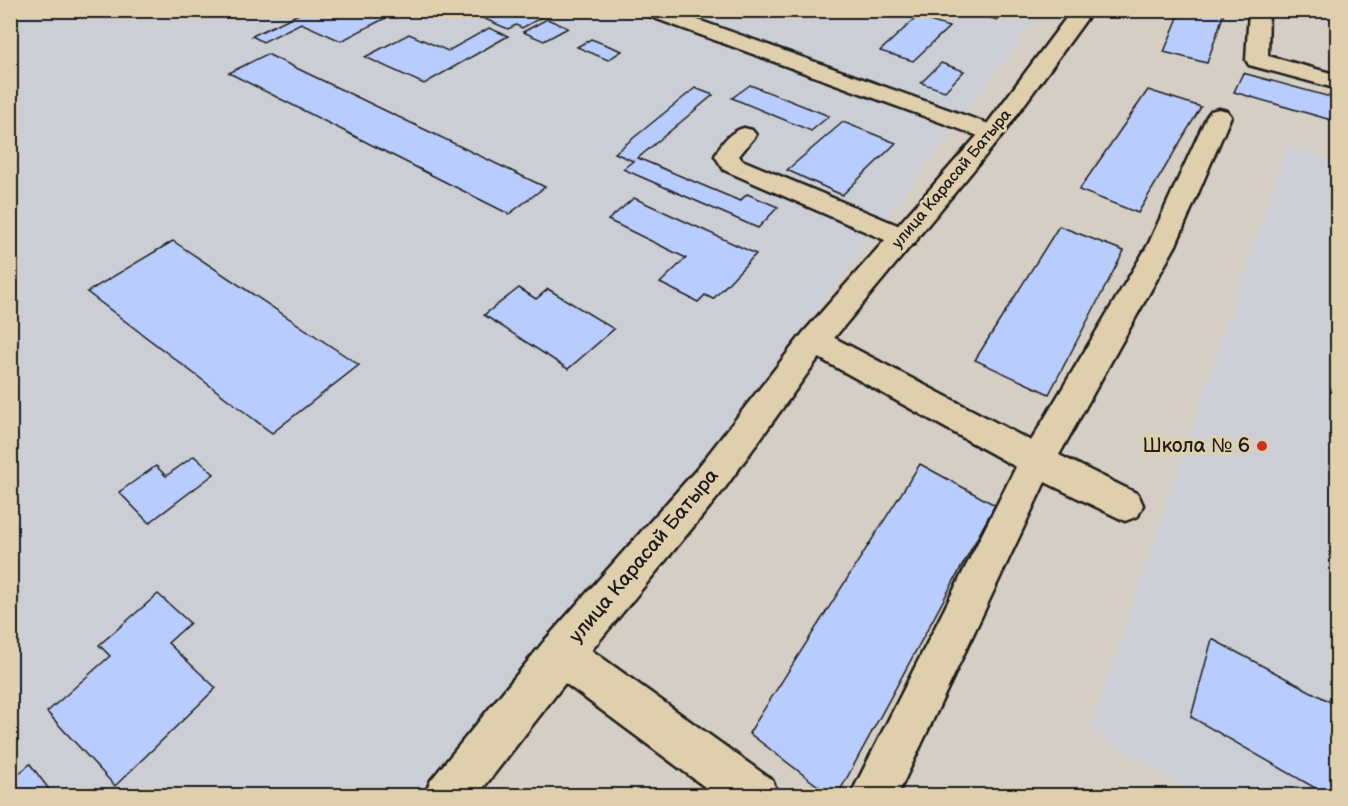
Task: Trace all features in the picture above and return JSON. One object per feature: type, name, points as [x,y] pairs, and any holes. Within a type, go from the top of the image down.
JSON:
[{"type":"street","points":[[650,10],[992,133]]},
{"type":"street","name":"улица Карасай Батыра","points":[[447,795],[561,654],[709,482],[814,341],[992,133],[1083,10]]},
{"type":"street","points":[[1259,10],[1257,60],[1338,82]]},
{"type":"street","points":[[873,795],[1037,461],[1162,245],[1219,116]]},
{"type":"street","points":[[744,135],[727,156],[733,165],[904,238]]},
{"type":"street","points":[[814,341],[1037,461],[1125,505]]},
{"type":"street","name":"улица Карасай Батыра","points":[[561,654],[756,795]]},
{"type":"shaded area","points":[[10,11],[1042,11],[453,796],[11,795]]},
{"type":"shaded area","name":"Школа № 6","points":[[1288,146],[1337,162],[1337,795],[1198,795],[1090,730]]},
{"type":"building","points":[[307,10],[401,10],[341,41],[301,23],[263,42],[252,36]]},
{"type":"building","points":[[475,10],[555,10],[522,28],[516,25],[508,29],[471,13]]},
{"type":"building","points":[[982,10],[1005,10],[998,20],[979,14]]},
{"type":"building","points":[[1181,10],[1225,10],[1207,63],[1164,52]]},
{"type":"building","points":[[917,17],[949,27],[913,61],[880,51]]},
{"type":"building","points":[[547,19],[568,28],[544,41],[523,32]]},
{"type":"building","points":[[489,28],[508,36],[424,84],[365,57],[409,34],[448,51]]},
{"type":"building","points":[[591,39],[622,51],[608,60],[577,47]]},
{"type":"building","points":[[267,54],[545,187],[509,214],[229,73]]},
{"type":"building","points":[[941,63],[964,71],[945,91],[921,83]]},
{"type":"building","points":[[1243,73],[1338,99],[1338,122],[1234,92]]},
{"type":"building","points":[[750,85],[829,116],[811,131],[732,98]]},
{"type":"building","points":[[695,88],[713,95],[638,158],[740,201],[747,194],[778,207],[758,228],[623,169],[633,161],[615,153]]},
{"type":"building","points":[[1148,90],[1201,107],[1138,213],[1079,190]]},
{"type":"building","points":[[843,122],[896,143],[842,195],[787,170]]},
{"type":"building","points":[[634,198],[756,254],[713,299],[705,295],[698,302],[660,283],[686,258],[608,220]]},
{"type":"building","points":[[1059,226],[1124,251],[1049,394],[975,360]]},
{"type":"building","points":[[173,241],[359,365],[272,433],[87,292]]},
{"type":"building","points":[[519,288],[536,299],[548,289],[614,329],[568,369],[484,315]]},
{"type":"building","points":[[194,456],[214,474],[149,523],[119,492],[156,466],[166,476]]},
{"type":"building","points":[[920,464],[995,505],[837,796],[831,796],[749,733]]},
{"type":"building","points":[[158,594],[190,623],[168,643],[216,688],[115,786],[47,712],[110,656],[99,645]]},
{"type":"building","points":[[1212,639],[1338,706],[1338,796],[1329,796],[1191,717]]},
{"type":"building","points":[[30,764],[54,796],[10,796],[10,781]]},
{"type":"place","name":"Школа № 6","points":[[1262,446]]}]
